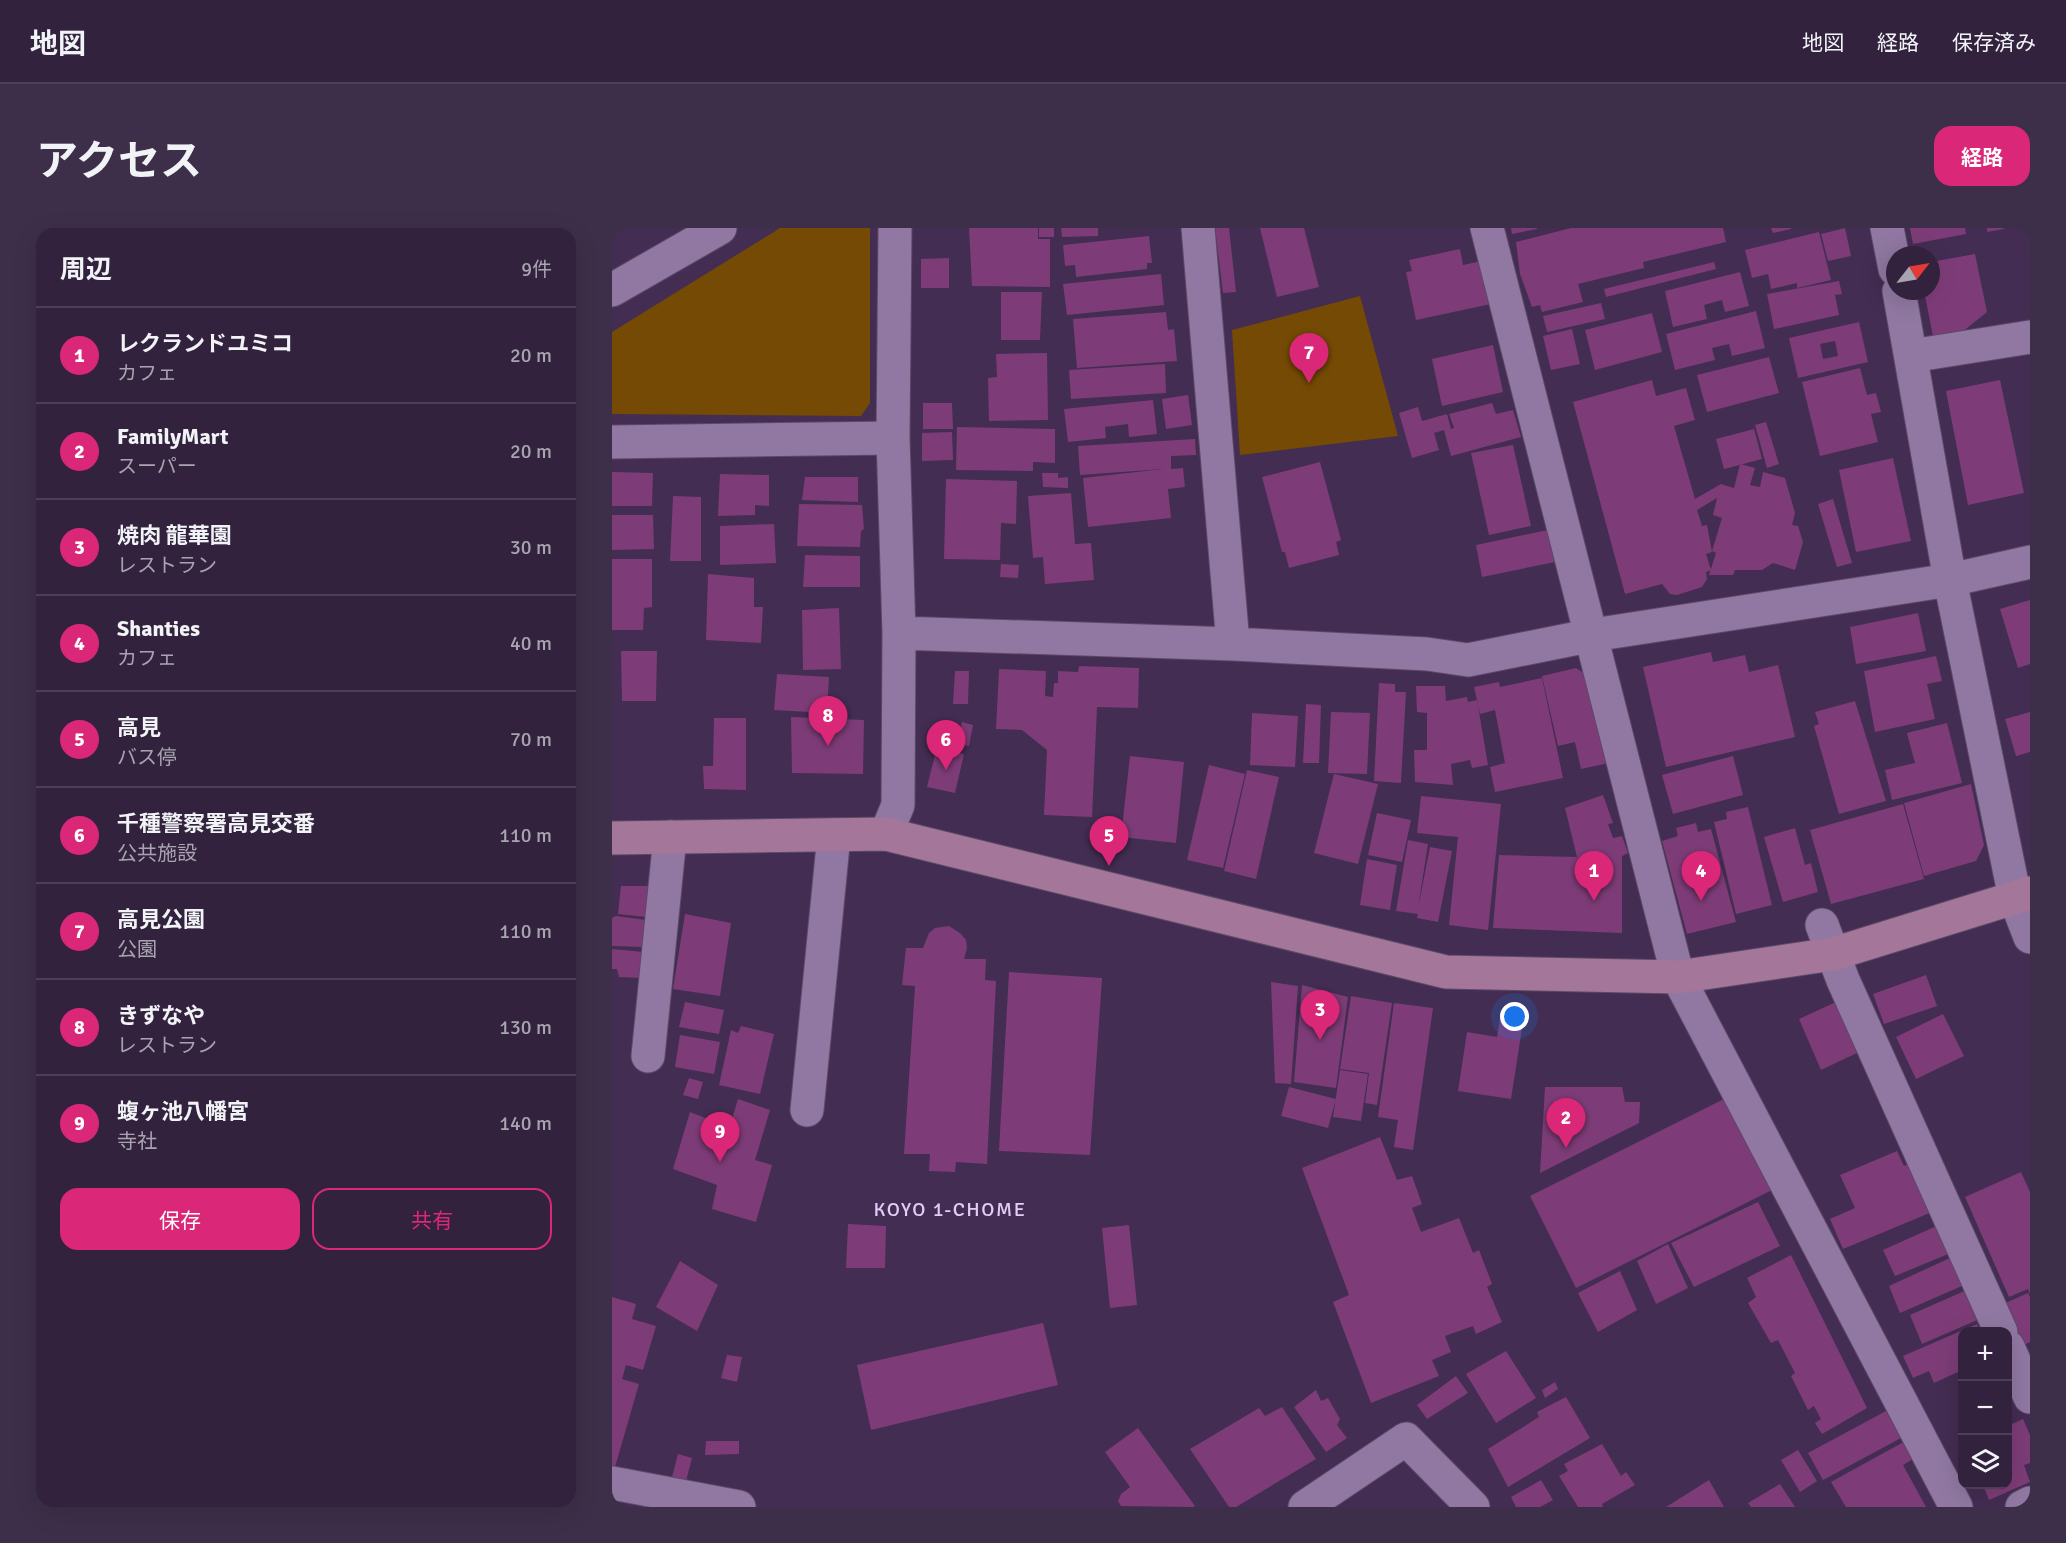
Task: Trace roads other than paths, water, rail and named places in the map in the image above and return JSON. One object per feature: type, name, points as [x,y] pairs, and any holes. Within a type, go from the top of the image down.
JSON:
[{"type":"street","points":[[612,291],[720,228]]},
{"type":"street","points":[[886,834],[898,805],[899,633],[893,438],[895,228]]},
{"type":"street","points":[[1198,228],[1233,644]]},
{"type":"street","points":[[1487,228],[1593,635],[1678,977],[1956,1507]]},
{"type":"street","points":[[1887,228],[1891,246]]},
{"type":"street","points":[[1901,300],[1950,580],[2030,937]]},
{"type":"street","points":[[1911,356],[2030,337]]},
{"type":"street","points":[[612,442],[893,438]]},
{"type":"street","points":[[899,633],[1233,644],[1427,654],[1468,660],[1593,635],[1950,580],[2030,562]]},
{"type":"street","points":[[612,838],[886,834],[1446,972],[1678,977],[1827,939],[2022,895]]},
{"type":"street","points":[[807,1110],[834,835]]},
{"type":"street","points":[[648,1056],[670,837]]},
{"type":"street","points":[[1827,939],[1999,1327]]},
{"type":"street","points":[[2012,1358],[2030,1397]]},
{"type":"street","points":[[1305,1507],[1406,1439],[1473,1507]]},
{"type":"street","points":[[612,1484],[740,1507]]},
{"type":"street","points":[[2022,1507],[2030,1503]]},
{"type":"place","name":"高見公園","points":[[1309,383]]},
{"type":"place","name":"きずなや","points":[[828,746]]},
{"type":"place","name":"千種警察署高見交番","points":[[946,770]]},
{"type":"place","name":"高見","points":[[1109,866]]},
{"type":"place","name":"レクランドユミコ","points":[[1594,901]]},
{"type":"place","name":"Shanties","points":[[1701,901]]},
{"type":"place","name":"焼肉 龍華園","points":[[1320,1040]]},
{"type":"place","name":"FamilyMart","points":[[1566,1148]]},
{"type":"place","name":"蝮ヶ池八幡宮","points":[[720,1162]]},
{"type":"district","name":"KOYO 1-CHOME","points":[[950,1209]]}]
